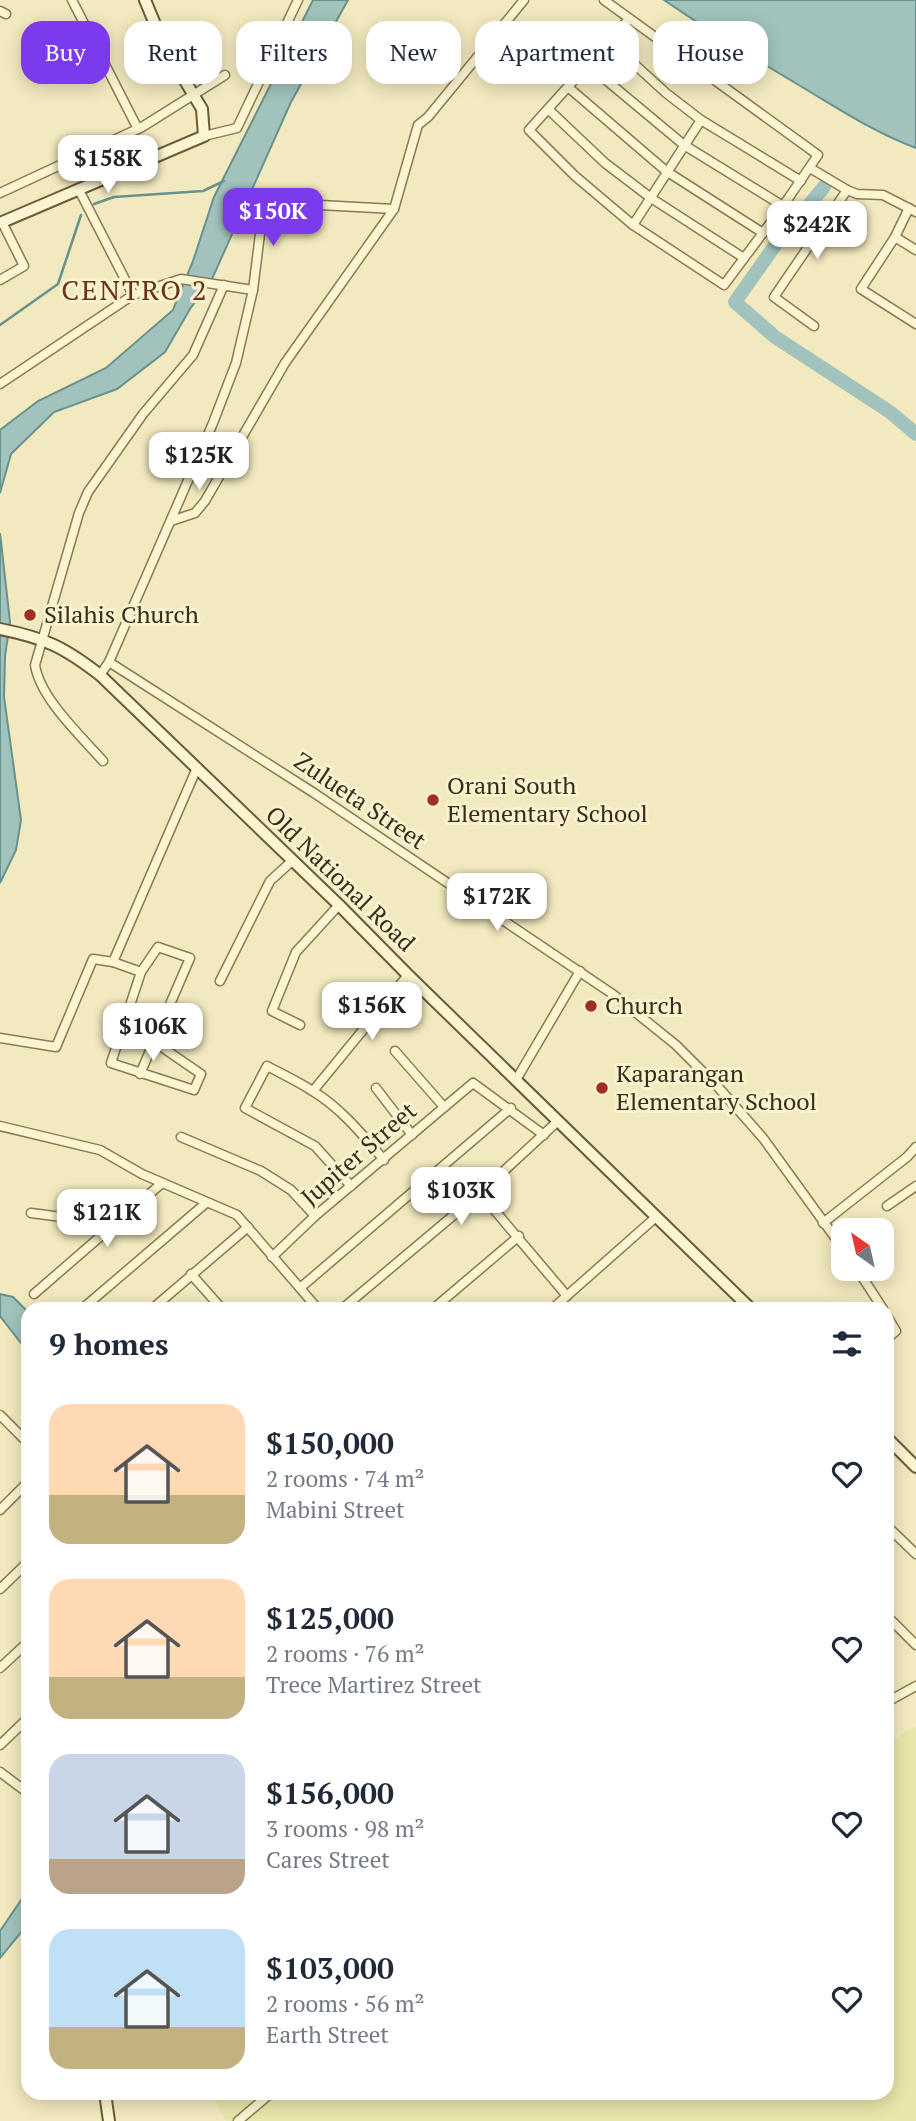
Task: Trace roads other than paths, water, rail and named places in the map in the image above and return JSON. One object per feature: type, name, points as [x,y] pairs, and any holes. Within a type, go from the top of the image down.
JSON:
[{"type":"main road","points":[[1,222],[204,136],[202,109],[164,46],[145,0]]},
{"type":"main road","name":"Old National Road","points":[[0,629],[44,639],[65,649],[100,675],[744,1302]]},
{"type":"main road","points":[[894,1445],[916,1467]]},
{"type":"main road","points":[[106,2100],[109,2121]]},
{"type":"street","points":[[72,0],[138,129]]},
{"type":"street","points":[[204,136],[237,128],[298,0]]},
{"type":"street","points":[[171,521],[195,513],[205,501],[285,363],[394,209],[418,125],[428,117],[524,0]]},
{"type":"street","points":[[571,84],[530,130],[575,176],[633,225],[724,285],[812,169],[818,155],[604,0]]},
{"type":"street","points":[[639,68],[701,120],[801,181]]},
{"type":"street","points":[[0,193],[138,129],[225,75]]},
{"type":"street","points":[[611,84],[684,145],[783,206]]},
{"type":"street","points":[[568,87],[666,171],[763,233]]},
{"type":"street","points":[[548,109],[605,163],[651,198],[744,258]]},
{"type":"street","points":[[633,225],[701,120]]},
{"type":"street","points":[[812,169],[857,194],[883,195],[914,210],[862,289],[916,324]]},
{"type":"street","points":[[814,326],[774,297],[844,188]]},
{"type":"street","points":[[79,190],[133,295]]},
{"type":"street","points":[[100,675],[109,662],[171,521],[236,363],[253,290],[264,202],[394,209]]},
{"type":"street","points":[[0,281],[24,266],[1,222]]},
{"type":"street","points":[[895,237],[916,250]]},
{"type":"street","points":[[2,380],[133,295],[181,279],[253,290]]},
{"type":"street","points":[[103,761],[64,716],[37,677],[35,665],[79,513],[88,492],[143,414],[193,355],[224,285]]},
{"type":"street","name":"Zulueta Street","points":[[109,662],[326,801],[614,995],[676,1045],[718,1087],[763,1138],[831,1233]]},
{"type":"street","points":[[113,962],[196,770]]},
{"type":"street","points":[[220,981],[270,881],[292,861]]},
{"type":"street","points":[[300,1025],[272,1011],[296,952],[339,905]]},
{"type":"street","points":[[140,1074],[153,1041],[190,958],[158,947],[141,972],[111,1063],[140,1074],[194,1090],[201,1074],[153,1041]]},
{"type":"street","points":[[0,1038],[55,1047],[93,959],[113,962],[141,972]]},
{"type":"street","points":[[516,1080],[580,971]]},
{"type":"street","points":[[313,1091],[408,975]]},
{"type":"street","points":[[395,1051],[444,1107]]},
{"type":"street","points":[[351,1186],[315,1146],[245,1108],[267,1066],[313,1091],[359,1129],[384,1160]]},
{"type":"street","name":"Jupiter Street","points":[[272,1257],[315,1216],[473,1083],[511,1108]]},
{"type":"street","points":[[376,1088],[412,1135]]},
{"type":"street","points":[[300,1289],[511,1108],[544,1135]]},
{"type":"street","points":[[350,1302],[480,1193],[558,1121]]},
{"type":"street","points":[[0,1126],[100,1150],[162,1183],[237,1214],[312,1302]]},
{"type":"street","points":[[181,1137],[261,1171],[291,1190],[315,1216]]},
{"type":"street","points":[[823,1223],[916,1147]]},
{"type":"street","points":[[34,1294],[162,1183]]},
{"type":"street","points":[[887,1206],[916,1186]]},
{"type":"street","points":[[480,1193],[567,1296]]},
{"type":"street","points":[[90,1302],[206,1203]]},
{"type":"street","points":[[31,1213],[115,1224]]},
{"type":"street","points":[[560,1302],[656,1217]]},
{"type":"street","points":[[161,1301],[248,1227]]},
{"type":"street","points":[[441,1302],[519,1236]]},
{"type":"street","points":[[191,1274],[216,1302]]},
{"type":"street","points":[[866,1281],[879,1302]]},
{"type":"street","points":[[0,1415],[21,1436]]},
{"type":"street","points":[[2,1504],[21,1488]]},
{"type":"street","points":[[894,1534],[916,1554]]},
{"type":"street","points":[[0,1589],[21,1569]]},
{"type":"street","points":[[894,1623],[916,1645]]},
{"type":"street","points":[[0,1668],[21,1648]]},
{"type":"street","points":[[894,1697],[916,1686]]},
{"type":"street","points":[[0,1745],[21,1725]]},
{"type":"street","points":[[0,1772],[21,1788]]},
{"type":"street","points":[[238,2121],[263,2100]]},
{"type":"water","points":[[313,0],[348,0],[336,21],[302,21]]},
{"type":"water","points":[[664,0],[916,0],[916,148],[844,112],[768,67],[768,21],[696,21]]},
{"type":"water","points":[[271,84],[301,84],[212,279],[190,309],[165,352],[117,389],[54,412],[11,454],[0,493],[0,430],[38,401],[106,368],[173,310],[214,197]]},
{"type":"water","points":[[0,533],[10,622],[5,656],[4,697],[21,820],[16,850],[0,883]]},
{"type":"water","points":[[0,1294],[13,1297],[21,1305],[21,1343],[0,1316]]},
{"type":"water","points":[[21,1900],[21,1932],[0,1958],[0,1931]]},
{"type":"waterway","points":[[94,204],[114,197],[203,191],[224,181]]},
{"type":"waterway","points":[[824,187],[776,244],[735,302],[775,337],[890,412],[916,434]]},
{"type":"waterway","points":[[0,325],[58,284],[81,215]]},
{"type":"place","name":"Silahis Church","points":[[30,615]]},
{"type":"place","name":"Orani South Elementary School","points":[[433,800]]},
{"type":"place","name":"Church","points":[[591,1006]]},
{"type":"place","name":"Kaparangan Elementary School","points":[[602,1088]]},
{"type":"district","name":"CENTRO 2","points":[[135,290]]}]
